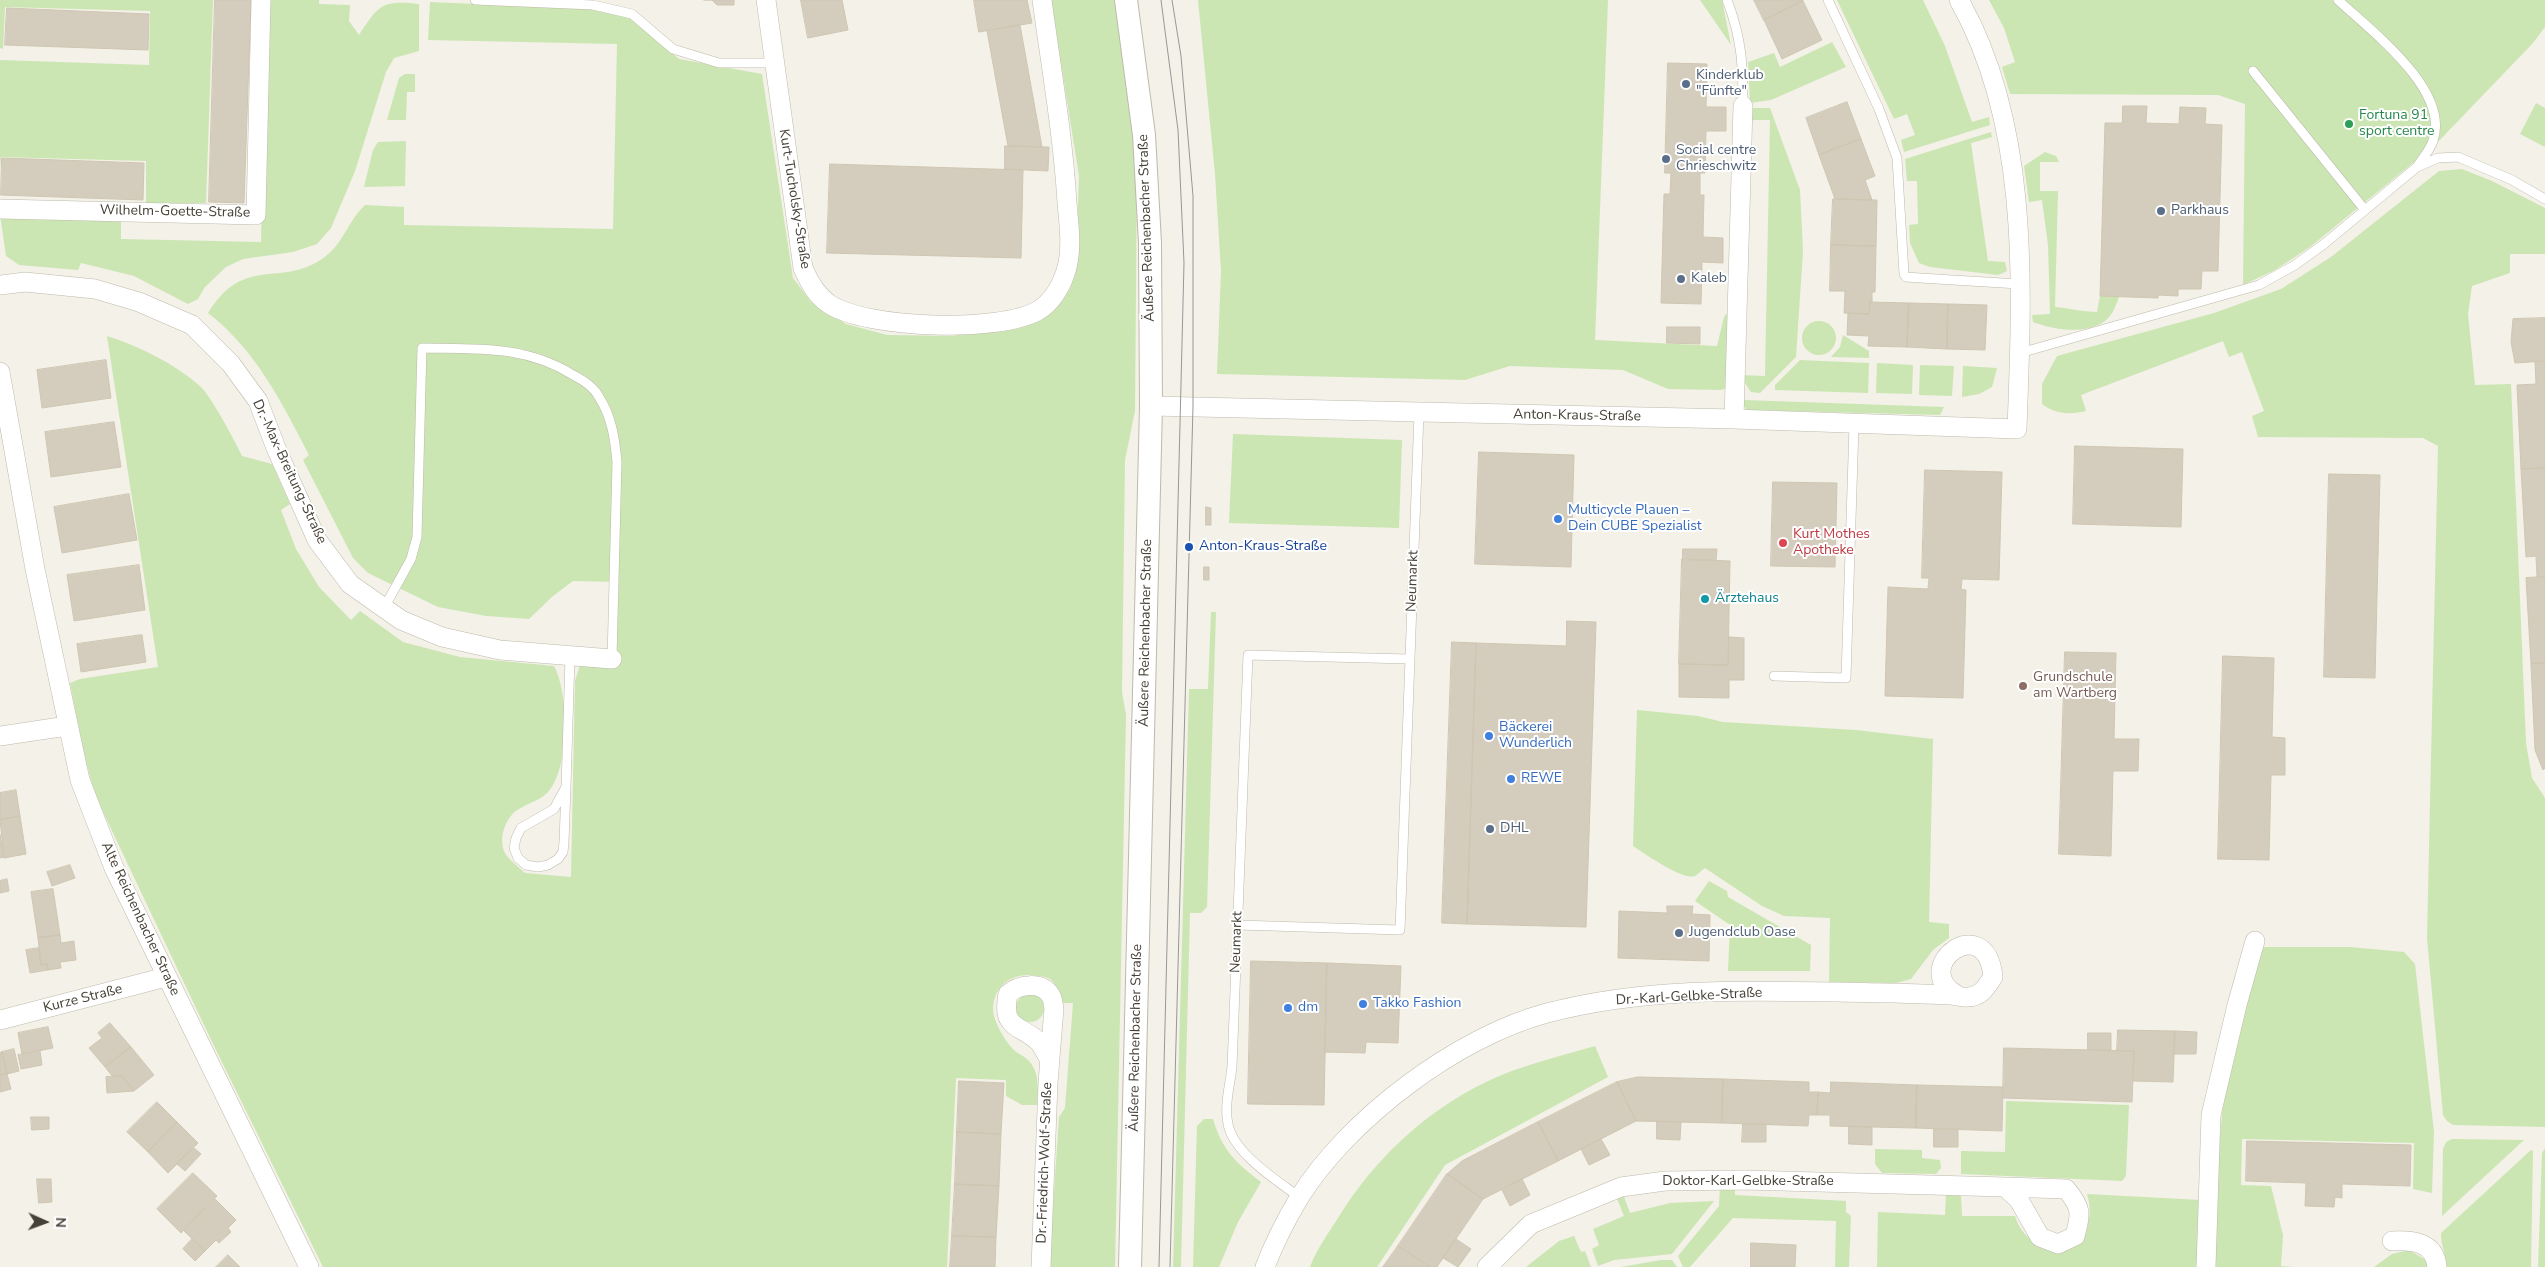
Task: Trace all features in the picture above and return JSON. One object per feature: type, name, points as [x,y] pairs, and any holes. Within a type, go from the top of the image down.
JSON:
[{"type":"street","name":"Wilhelm-Goette-Straße","points":[[0,209],[256,215],[261,0]]},
{"type":"street","name":"Kurt-Tucholsky-Straße","points":[[766,0],[803,268],[811,286],[829,304],[855,315],[890,322],[992,324],[1018,319],[1040,309],[1057,293],[1066,271],[1070,239],[1065,168],[1042,0]]},
{"type":"street","name":"Äußere Reichenbacher Straße","points":[[1126,0],[1144,135],[1150,242],[1151,406],[1130,1267]]},
{"type":"street","points":[[1959,0],[1989,72],[2003,112],[2014,174],[2019,249],[2020,354]]},
{"type":"street","points":[[1734,419],[1743,106]]},
{"type":"street","name":"Dr.-Max-Breitung-Straße","points":[[0,285],[25,282],[95,289],[139,302],[192,325],[232,364],[258,401],[276,448],[317,540],[350,584],[401,620],[442,637],[500,650],[612,658]]},
{"type":"street","name":"Anton-Kraus-Straße","points":[[1151,406],[1734,419],[1854,425],[2017,429],[2020,354]]},
{"type":"street","name":"Alte Reichenbacher Straße","points":[[0,372],[35,569],[80,780],[114,868],[309,1267]]},
{"type":"street","points":[[0,736],[67,726]]},
{"type":"street","points":[[2206,1267],[2210,1114],[2255,941]]},
{"type":"street","points":[[1965,944],[1979,947],[1991,960],[1993,977],[1982,993],[1968,997],[1925,994],[1941,966],[1948,952],[1965,944]]},
{"type":"street","points":[[1941,966],[1943,981],[1951,992],[1957,995]]},
{"type":"street","name":"Kurze Straße","points":[[0,1020],[166,977]]},
{"type":"street","name":"Dr.-Karl-Gelbke-Straße","points":[[1265,1267],[1274,1245],[1300,1197],[1368,1115],[1448,1056],[1501,1030],[1546,1013],[1630,997],[1722,992],[1925,994]]},
{"type":"street","name":"Dr.-Friedrich-Wolf-Straße","points":[[1041,1267],[1049,1059]]},
{"type":"street","name":"Doktor-Karl-Gelbke-Straße","points":[[1487,1267],[1531,1224],[1622,1187],[1665,1181],[1744,1180],[2005,1187]]},
{"type":"street","points":[[2392,1241],[2412,1240],[2426,1246],[2436,1259],[2437,1267]]},
{"type":"lane","points":[[475,0],[592,5],[632,14],[673,49],[719,63],[774,63]]},
{"type":"lane","points":[[1727,0],[1738,28],[1742,52],[1743,106]]},
{"type":"lane","points":[[1828,0],[1879,109],[1897,158],[1904,274],[1906,277],[2019,284]]},
{"type":"lane","points":[[2338,0],[2404,63],[2419,80],[2430,101],[2436,119],[2434,141],[2417,167]]},
{"type":"lane","points":[[2253,71],[2365,210]]},
{"type":"lane","points":[[2020,354],[2259,285],[2324,244],[2417,167],[2438,158],[2458,157],[2512,180],[2545,199]]},
{"type":"lane","points":[[384,608],[411,558],[417,537],[422,348],[506,350],[531,355],[563,369],[584,381],[598,395],[610,421],[617,462],[612,658]]},
{"type":"lane","name":"Neumarkt","points":[[1238,925],[1400,930],[1419,413]]},
{"type":"lane","points":[[1774,676],[1846,678],[1854,425]]},
{"type":"lane","name":"Neumarkt","points":[[1300,1197],[1245,1154],[1228,1127],[1226,1115],[1232,1067],[1248,655],[1409,659]]},
{"type":"lane","points":[[566,787],[554,809],[521,828],[514,848],[518,858],[526,865],[538,867],[548,865],[558,859],[563,852],[566,787],[570,656]]},
{"type":"green space","points":[[0,0],[213,0],[206,203],[146,203],[146,161],[1,157],[0,167],[0,60],[149,65],[150,11],[5,7],[3,49],[0,48]]},
{"type":"green space","points":[[266,0],[319,0],[319,4],[350,5],[349,21],[359,35],[371,17],[382,7],[396,3],[419,4],[419,51],[394,58],[386,72],[355,171],[331,228],[317,244],[293,252],[243,259],[226,267],[205,287],[198,299],[188,304],[134,276],[81,263],[78,270],[19,265],[6,256],[0,214],[121,218],[121,239],[261,242]]},
{"type":"green space","points":[[1051,0],[1114,0],[1127,66],[1137,172],[1135,411],[1125,460],[1122,692],[1126,715],[1115,1267],[1049,1267],[1059,1117],[1065,1108],[1073,1003],[1063,1003],[1050,979],[1023,975],[1004,983],[996,994],[993,1009],[997,1025],[1007,1041],[1033,1066],[1038,1082],[1037,1105],[1022,1105],[1006,1096],[1006,1080],[956,1078],[947,1267],[323,1267],[214,1046],[95,795],[84,754],[70,683],[80,679],[158,667],[107,336],[157,357],[191,378],[211,400],[242,456],[272,464],[290,504],[281,510],[296,549],[319,587],[351,620],[360,611],[403,642],[460,657],[554,666],[559,678],[564,712],[565,731],[560,768],[555,782],[547,793],[517,810],[509,818],[502,840],[504,851],[508,857],[525,873],[571,877],[575,681],[580,665],[615,664],[619,582],[573,581],[553,596],[529,619],[486,616],[438,607],[368,573],[353,558],[303,460],[309,455],[278,397],[254,360],[240,343],[208,313],[222,295],[235,284],[249,278],[306,267],[322,259],[341,240],[354,218],[365,205],[404,207],[404,225],[613,229],[617,44],[428,40],[430,2],[589,9],[629,17],[679,59],[762,74],[793,278],[811,302],[846,324],[887,335],[954,336],[1057,306],[1070,289],[1076,267],[1079,176]]},
{"type":"green space","points":[[1198,0],[1608,0],[1595,340],[1717,346],[1724,317],[1726,314],[1729,314],[1726,388],[1721,390],[1668,389],[1623,370],[1510,366],[1465,380],[1217,374],[1221,271],[1215,174]]},
{"type":"green space","points":[[1700,0],[1722,0],[1731,45]]},
{"type":"green space","points":[[1837,0],[1923,0],[1945,46],[1972,122],[1989,117],[1990,125],[1904,152],[1901,140],[1915,135],[1907,114],[1894,119]]},
{"type":"green space","name":"Fortuna 91 sport centre","points":[[1989,0],[2545,0],[2545,27],[2533,43],[2435,145],[2310,247],[2275,270],[2243,285],[2245,104],[2218,95],[2010,94],[2002,67],[2015,62],[2004,28]]},
{"type":"green space","points":[[1832,42],[1846,67],[1771,100],[1750,103],[1748,62],[1774,53],[1780,67]]},
{"type":"green space","points":[[405,74],[415,74],[415,92],[407,92],[406,120],[387,120],[399,78]]},
{"type":"green space","points":[[2536,103],[2545,108],[2545,147],[2520,134]]},
{"type":"green space","points":[[1749,108],[1770,108],[1800,190],[1803,251],[1796,357],[1760,393],[1751,392],[1742,375],[1765,376],[1770,120],[1749,120]]},
{"type":"green space","points":[[1991,132],[1992,137],[1971,143],[1988,261],[2005,262],[2007,271],[1998,275],[1930,267],[1919,263],[1910,243],[1909,225],[1918,224],[1917,181],[1907,181],[1905,159]]},
{"type":"green space","points":[[406,141],[405,186],[364,187],[373,150],[378,142]]},
{"type":"green space","points":[[2045,152],[2056,156],[2059,162],[2040,162],[2040,191],[2058,191],[2055,307],[2097,312],[2100,296],[2119,297],[2108,319],[2089,328],[2079,330],[2060,329],[2033,322],[2032,315],[2050,314],[2048,245],[2042,200],[2029,202],[2024,166]]},
{"type":"green space","points":[[2462,169],[2492,181],[2545,208],[2545,254],[2510,254],[2510,273],[2472,286],[2468,314],[2475,385],[2511,384],[2526,743],[2532,778],[2545,798],[2545,1127],[2453,1125],[2443,1115],[2427,938],[2438,446],[2423,438],[2258,437],[2252,416],[2264,411],[2242,352],[2229,357],[2223,341],[2081,395],[2086,411],[2063,413],[2052,410],[2042,404],[2042,384],[2057,356],[2214,313],[2281,289],[2331,257],[2439,171]]},
{"type":"green space","points":[[1819,321],[1831,326],[1836,338],[1831,350],[1819,355],[1807,350],[1802,338],[1807,326]]},
{"type":"green space","points":[[1843,335],[1869,351],[1869,358],[1831,357],[1840,347]]},
{"type":"green space","points":[[1800,360],[1869,363],[1868,393],[1775,390],[1775,385]]},
{"type":"green space","points":[[1877,363],[1913,365],[1912,394],[1876,393]]},
{"type":"green space","points":[[1920,365],[1954,366],[1952,396],[1919,395]]},
{"type":"green space","points":[[1963,366],[1997,368],[1992,387],[1979,394],[1962,397]]},
{"type":"green space","points":[[1744,400],[1944,407],[1940,415],[1747,410],[1744,406]]},
{"type":"green space","points":[[1233,434],[1402,440],[1399,528],[1229,523]]},
{"type":"green space","points":[[1211,612],[1216,612],[1207,907],[1201,913],[1190,913],[1181,1267],[1173,1267],[1189,689],[1208,689]]},
{"type":"green space","points":[[1637,710],[1698,716],[1723,722],[1856,730],[1933,739],[1929,922],[1949,924],[1949,938],[1933,950],[1911,979],[1896,983],[1829,982],[1830,918],[1784,916],[1762,906],[1705,868],[1695,876],[1682,874],[1664,866],[1633,846]]},
{"type":"green space","points":[[1709,881],[1727,891],[1728,897],[1811,945],[1810,971],[1728,971],[1730,925],[1695,901]]},
{"type":"green space","points":[[2264,947],[2350,947],[2404,952],[2415,964],[2434,1132],[2432,1193],[2413,1189],[2414,1143],[2242,1139],[2241,1185],[2271,1186],[2283,1235],[2281,1266],[2294,1267],[1877,1267],[1878,1212],[1945,1215],[1946,1195],[1961,1196],[1962,1216],[2015,1216],[2023,1232],[2035,1242],[2049,1246],[2063,1245],[2076,1239],[2085,1228],[2090,1213],[2087,1194],[2201,1200],[2216,1187],[2224,1090],[2255,955]]},
{"type":"green space","points":[[1030,994],[1040,998],[1044,1008],[1040,1018],[1030,1022],[1020,1018],[1016,1008],[1020,998]]},
{"type":"green space","points":[[1595,1046],[1608,1077],[1445,1165],[1377,1267],[1310,1267],[1315,1254],[1326,1236],[1367,1177],[1401,1140],[1420,1124],[1462,1095],[1497,1077],[1538,1062]]},
{"type":"green space","points":[[2006,1101],[2129,1105],[2126,1176],[2122,1181],[1961,1174],[1961,1151],[2005,1152]]},
{"type":"green space","points":[[1204,1119],[1213,1119],[1221,1139],[1231,1155],[1261,1182],[1238,1222],[1219,1267],[1193,1267],[1197,1126]]},
{"type":"green space","points":[[2452,1139],[2524,1140],[2442,1216],[2443,1149],[2446,1142]]},
{"type":"green space","points":[[2545,1148],[2545,1267],[2538,1267],[2542,1153]]},
{"type":"green space","points":[[1875,1149],[1922,1150],[1922,1158],[1940,1160],[1941,1168],[1936,1174],[1882,1173],[1875,1164]]},
{"type":"green space","points":[[2531,1150],[2533,1151],[2531,1267],[2447,1267],[2441,1233]]},
{"type":"green space","points":[[1720,1185],[1735,1185],[1735,1195],[1846,1201],[1846,1212],[1851,1216],[1849,1267],[1835,1267],[1836,1221],[1733,1218],[1690,1267],[1683,1267],[1678,1256],[1719,1206]]},
{"type":"green space","points":[[1623,1194],[1630,1213],[1670,1203],[1714,1201],[1672,1254],[1614,1260],[1598,1266],[1592,1249],[1599,1245],[1593,1229],[1624,1216],[1616,1196]]},
{"type":"green space","points":[[1574,1236],[1581,1252],[1585,1251],[1591,1267],[1526,1267],[1559,1241]]},
{"type":"green space","points":[[2409,1250],[2429,1262],[2432,1267],[2374,1267],[2392,1254]]},
{"type":"green space","points":[[1672,1260],[1677,1267],[1621,1267]]},
{"type":"building","points":[[215,0],[251,0],[244,203],[209,202]]},
{"type":"building","points":[[712,0],[734,0],[734,5],[717,5]]},
{"type":"building","points":[[801,0],[842,0],[848,30],[808,38]]},
{"type":"building","points":[[974,0],[1027,0],[1032,23],[979,32]]},
{"type":"building","points":[[1754,0],[1803,0],[1803,1],[1764,20]]},
{"type":"building","points":[[1803,1],[1822,40],[1782,59],[1764,20]]},
{"type":"building","points":[[7,8],[149,14],[148,50],[5,45]]},
{"type":"building","points":[[1020,25],[1042,147],[1008,146],[987,31]]},
{"type":"building","points":[[1668,63],[1707,64],[1706,107],[1726,107],[1726,131],[1706,131],[1705,173],[1700,173],[1700,195],[1704,195],[1703,237],[1723,238],[1723,263],[1702,262],[1701,304],[1661,303],[1664,194],[1670,194],[1671,173],[1665,173]]},
{"type":"building","points":[[1847,102],[1861,139],[1819,155],[1806,118]]},
{"type":"building","name":"Parkhaus","points":[[2123,106],[2147,106],[2146,123],[2179,124],[2180,107],[2206,108],[2205,124],[2222,125],[2218,271],[2202,271],[2201,289],[2178,289],[2178,296],[2158,295],[2158,298],[2100,296],[2105,123],[2122,123]]},
{"type":"building","points":[[1861,139],[1875,176],[1865,180],[1872,200],[1835,199],[1819,155]]},
{"type":"building","points":[[1005,146],[1049,147],[1048,171],[1005,169]]},
{"type":"building","points":[[2,158],[144,163],[143,200],[1,195]]},
{"type":"building","points":[[830,164],[1023,170],[1021,258],[827,253]]},
{"type":"building","points":[[1833,199],[1877,200],[1876,246],[1831,245]]},
{"type":"building","points":[[1831,245],[1876,246],[1875,292],[1872,292],[1869,314],[1844,313],[1845,291],[1830,291]]},
{"type":"building","points":[[1870,302],[1909,303],[1907,347],[1868,346],[1869,336],[1847,335],[1848,313],[1869,314]]},
{"type":"building","points":[[1909,303],[1948,304],[1947,349],[1907,347]]},
{"type":"building","points":[[1948,304],[1987,305],[1985,350],[1947,349]]},
{"type":"building","points":[[2545,318],[2545,361],[2515,363],[2511,342],[2513,319]]},
{"type":"building","points":[[1667,327],[1700,327],[1700,344],[1667,343]]},
{"type":"building","points":[[106,360],[111,398],[42,408],[37,370]]},
{"type":"building","points":[[2545,361],[2545,468],[2521,469],[2517,385],[2536,384],[2535,362]]},
{"type":"building","points":[[114,422],[121,467],[51,477],[45,432]]},
{"type":"building","points":[[2075,446],[2183,449],[2181,527],[2073,524]]},
{"type":"building","points":[[1479,452],[1574,455],[1571,567],[1475,564]]},
{"type":"building","points":[[2545,468],[2545,577],[2537,577],[2536,556],[2526,557],[2521,469]]},
{"type":"building","points":[[1925,470],[2002,472],[1999,580],[1962,579],[1961,589],[1966,590],[1963,698],[1885,696],[1888,587],[1928,589],[1929,578],[1922,578]]},
{"type":"building","points":[[2329,474],[2380,475],[2375,678],[2324,677]]},
{"type":"building","points":[[1773,482],[1837,483],[1835,567],[1771,566]]},
{"type":"building","points":[[129,494],[137,540],[62,553],[54,507]]},
{"type":"building","points":[[1206,507],[1211,508],[1211,525],[1206,525]]},
{"type":"building","points":[[1683,549],[1717,549],[1716,560],[1683,560]]},
{"type":"building","name":"Ärztehaus","points":[[1682,559],[1730,561],[1728,665],[1679,664]]},
{"type":"building","points":[[139,565],[145,610],[74,621],[67,575]]},
{"type":"building","points":[[1204,567],[1209,567],[1209,580],[1204,580]]},
{"type":"building","points":[[2545,577],[2545,663],[2531,664],[2526,578]]},
{"type":"building","points":[[1567,621],[1596,622],[1586,927],[1467,924],[1476,643],[1566,646]]},
{"type":"building","points":[[142,635],[146,662],[81,672],[77,644]]},
{"type":"building","points":[[1729,637],[1744,638],[1744,680],[1729,680],[1729,698],[1679,697],[1679,664],[1728,665]]},
{"type":"building","points":[[1452,642],[1476,643],[1467,924],[1442,923]]},
{"type":"building","points":[[2065,652],[2116,653],[2114,739],[2139,739],[2138,771],[2113,771],[2111,856],[2059,854]]},
{"type":"building","points":[[2223,656],[2274,658],[2272,737],[2285,738],[2285,775],[2271,775],[2269,860],[2218,859]]},
{"type":"building","points":[[2545,663],[2545,768],[2543,770],[2535,750],[2531,664]]},
{"type":"building","points":[[16,790],[20,816],[0,820],[0,793]]},
{"type":"building","points":[[20,816],[26,854],[4,858],[0,820]]},
{"type":"building","points":[[0,835],[4,857],[0,858]]},
{"type":"building","points":[[70,865],[75,878],[52,886],[47,872]]},
{"type":"building","points":[[7,879],[9,891],[0,893],[0,881]]},
{"type":"building","points":[[53,889],[60,935],[38,938],[31,892]]},
{"type":"building","points":[[1667,906],[1693,906],[1692,914],[1710,915],[1709,961],[1618,958],[1619,911],[1667,913]]},
{"type":"building","points":[[60,935],[61,943],[74,941],[76,960],[60,962],[61,968],[48,970],[47,964],[41,965],[38,938]]},
{"type":"building","points":[[39,948],[41,965],[47,964],[48,970],[30,973],[26,950]]},
{"type":"building","name":"dm","points":[[1251,961],[1327,963],[1324,1105],[1248,1104]]},
{"type":"building","name":"Takko Fashion","points":[[1327,963],[1401,966],[1398,1043],[1366,1042],[1365,1053],[1325,1052]]},
{"type":"building","points":[[110,1023],[131,1047],[105,1067],[89,1048],[102,1038],[98,1033]]},
{"type":"building","points":[[48,1027],[53,1048],[22,1054],[18,1033]]},
{"type":"building","points":[[2118,1030],[2175,1031],[2173,1082],[2133,1081],[2134,1051],[2117,1051]]},
{"type":"building","points":[[2175,1031],[2197,1032],[2196,1054],[2174,1054]]},
{"type":"building","points":[[2088,1033],[2111,1033],[2111,1051],[2088,1050]]},
{"type":"building","points":[[131,1047],[154,1075],[134,1091],[122,1076],[113,1077],[105,1067]]},
{"type":"building","points":[[2004,1048],[2134,1051],[2132,1102],[2003,1098]]},
{"type":"building","points":[[14,1049],[19,1071],[7,1074],[2,1052]]},
{"type":"building","points":[[40,1051],[42,1065],[21,1069],[18,1055]]},
{"type":"building","points":[[2,1052],[7,1074],[0,1075],[0,1053]]},
{"type":"building","points":[[7,1074],[11,1089],[0,1092],[0,1075]]},
{"type":"building","points":[[122,1076],[134,1091],[107,1093],[106,1077]]},
{"type":"building","points":[[1638,1077],[1723,1079],[1722,1123],[1636,1121],[1617,1082]]},
{"type":"building","points":[[1723,1079],[1809,1082],[1809,1092],[1818,1092],[1817,1115],[1809,1115],[1808,1126],[1722,1123]]},
{"type":"building","points":[[959,1081],[1004,1083],[1001,1134],[957,1132]]},
{"type":"building","points":[[1617,1082],[1636,1121],[1558,1161],[1538,1122]]},
{"type":"building","points":[[1831,1082],[1917,1085],[1916,1128],[1830,1126],[1830,1115],[1817,1115],[1818,1092],[1830,1093]]},
{"type":"building","points":[[1917,1085],[2003,1087],[2002,1131],[1916,1128]]},
{"type":"building","points":[[157,1102],[177,1122],[148,1152],[127,1132]]},
{"type":"building","points":[[31,1117],[49,1117],[49,1129],[32,1130]]},
{"type":"building","points":[[1657,1121],[1681,1122],[1680,1140],[1657,1139]]},
{"type":"building","points":[[177,1122],[198,1143],[168,1173],[148,1152]]},
{"type":"building","points":[[1538,1122],[1558,1161],[1483,1199],[1447,1174],[1462,1161]]},
{"type":"building","points":[[1743,1124],[1766,1124],[1766,1142],[1742,1142]]},
{"type":"building","points":[[1849,1126],[1872,1127],[1872,1145],[1849,1144]]},
{"type":"building","points":[[1934,1129],[1958,1129],[1958,1147],[1934,1147]]},
{"type":"building","points":[[957,1132],[1001,1134],[999,1186],[955,1184]]},
{"type":"building","points":[[1601,1139],[1610,1155],[1589,1165],[1581,1149]]},
{"type":"building","points":[[2247,1141],[2411,1145],[2410,1186],[2342,1184],[2342,1198],[2335,1197],[2334,1207],[2305,1206],[2306,1183],[2246,1181]]},
{"type":"building","points":[[193,1147],[201,1154],[185,1171],[177,1164]]},
{"type":"building","points":[[193,1173],[217,1196],[181,1233],[157,1209]]},
{"type":"building","points":[[1447,1174],[1483,1199],[1437,1267],[1430,1267],[1398,1246]]},
{"type":"building","points":[[37,1179],[51,1179],[52,1202],[39,1203]]},
{"type":"building","points":[[1522,1179],[1530,1195],[1510,1206],[1502,1190]]},
{"type":"building","points":[[955,1184],[999,1186],[996,1237],[952,1236]]},
{"type":"building","points":[[215,1199],[236,1220],[228,1228],[231,1232],[219,1243],[216,1240],[205,1251],[183,1230]]},
{"type":"building","points":[[952,1236],[996,1237],[995,1267],[950,1267]]},
{"type":"building","points":[[192,1239],[205,1251],[195,1261],[183,1249]]},
{"type":"building","points":[[1456,1239],[1471,1249],[1458,1267],[1443,1258]]},
{"type":"building","points":[[1751,1243],[1796,1245],[1795,1267],[1751,1267]]},
{"type":"building","points":[[1398,1246],[1430,1267],[1383,1267]]},
{"type":"building","points":[[228,1255],[240,1267],[216,1267]]},
{"type":"tram line","points":[[1159,1267],[1184,263],[1178,130],[1161,0]]},
{"type":"tram line","points":[[1170,1267],[1193,406],[1193,196],[1181,56],[1172,0]]},
{"type":"place","name":"Kinderklub \"Fünfte\"","points":[[1686,84]]},
{"type":"place","name":"Fortuna 91 sport centre","points":[[2349,124]]},
{"type":"place","name":"Social centre Chrieschwitz","points":[[1666,159]]},
{"type":"place","name":"Parkhaus","points":[[2161,211]]},
{"type":"place","name":"Kaleb","points":[[1681,279]]},
{"type":"place","name":"Multicycle Plauen – Dein CUBE Spezialist","points":[[1558,519]]},
{"type":"place","name":"Kurt Mothes Apotheke","points":[[1783,543]]},
{"type":"place","name":"Anton-Kraus-Straße","points":[[1189,547]]},
{"type":"place","name":"Ärztehaus","points":[[1705,599]]},
{"type":"place","name":"Grundschule am Wartberg","points":[[2023,686]]},
{"type":"place","name":"Bäckerei Wunderlich","points":[[1489,736]]},
{"type":"place","name":"REWE","points":[[1511,779]]},
{"type":"place","name":"DHL","points":[[1490,829]]},
{"type":"place","name":"Jugendclub Oase","points":[[1679,933]]},
{"type":"place","name":"Takko Fashion","points":[[1363,1004]]},
{"type":"place","name":"dm","points":[[1288,1008]]}]
